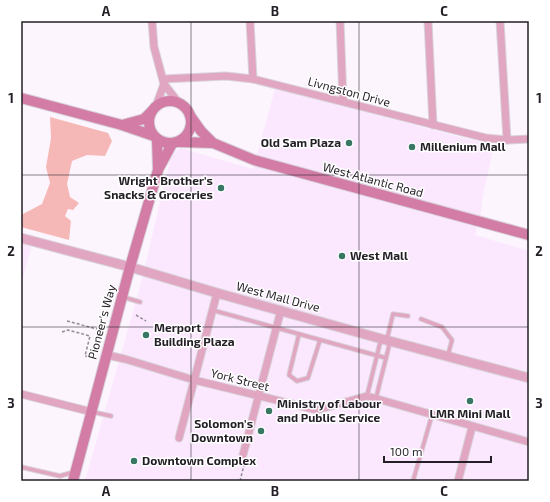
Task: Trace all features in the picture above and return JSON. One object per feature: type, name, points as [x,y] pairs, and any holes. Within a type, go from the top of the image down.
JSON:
[{"type":"main road","points":[[21,98],[122,125],[155,137],[164,143],[176,143],[185,137],[189,132],[191,118],[184,106],[178,102],[170,100],[162,102],[144,119],[122,125]]},
{"type":"main road","points":[[153,109],[149,124],[155,137]]},
{"type":"main road","name":"West Atlantic Road","points":[[191,118],[200,131],[213,143],[262,163],[529,234]]},
{"type":"main road","name":"Pioneer's Way","points":[[155,137],[158,170]]},
{"type":"main road","name":"West Atlantic Road","points":[[176,143],[213,143]]},
{"type":"main road","name":"Pioneer's Way","points":[[73,481],[130,267],[158,170],[176,143]]},
{"type":"street","points":[[152,21],[154,47],[163,81],[178,102]]},
{"type":"street","points":[[250,21],[253,79]]},
{"type":"street","points":[[340,21],[343,101]]},
{"type":"street","points":[[428,21],[433,125]]},
{"type":"street","points":[[500,21],[507,140]]},
{"type":"street","name":"Livngston Drive","points":[[163,81],[226,76],[253,79],[486,138],[507,140],[529,138]]},
{"type":"street","points":[[153,109],[163,81]]},
{"type":"street","name":"West Mall Drive","points":[[21,238],[130,267],[386,340],[529,378]]},
{"type":"street","points":[[178,438],[217,293]]},
{"type":"street","points":[[243,455],[278,328],[281,310]]},
{"type":"street","name":"York Street","points":[[106,358],[125,359],[194,380],[317,410],[367,396]]},
{"type":"street","points":[[21,394],[92,412]]},
{"type":"street","points":[[367,396],[529,442]]},
{"type":"street","points":[[458,481],[472,426]]},
{"type":"lane","points":[[122,297],[140,302]]},
{"type":"lane","points":[[212,310],[386,358]]},
{"type":"lane","points":[[367,396],[377,356],[386,340],[393,314],[408,316]]},
{"type":"lane","points":[[420,319],[442,327],[452,340],[448,356]]},
{"type":"lane","points":[[299,334],[289,375],[297,380],[308,378],[320,340]]},
{"type":"lane","points":[[376,399],[386,358],[386,340]]},
{"type":"lane","points":[[92,412],[111,416]]},
{"type":"lane","points":[[414,481],[432,415]]},
{"type":"lane","points":[[21,467],[60,476],[76,471]]},
{"type":"path","points":[[136,315],[146,321]]},
{"type":"path","points":[[67,321],[97,329]]},
{"type":"path","points":[[62,332],[68,330],[90,336],[85,356],[106,358]]},
{"type":"path","points":[[240,481],[245,462],[243,455]]},
{"type":"shaded area","points":[[275,89],[488,144],[493,150],[475,235],[529,251],[529,481],[85,481],[141,283],[171,156],[180,148],[253,169]]},
{"type":"shaded area","points":[[50,117],[108,133],[112,141],[105,156],[87,155],[72,161],[67,184],[70,197],[79,203],[73,210],[68,209],[65,216],[71,221],[69,240],[21,227],[21,215],[42,204],[50,183],[46,167],[51,138]]},
{"type":"shaded area","points":[[21,238],[33,241],[21,285]]},
{"type":"place","name":"Old Sam Plaza","points":[[349,143]]},
{"type":"place","name":"Millenium Mall","points":[[412,147]]},
{"type":"place","name":"Wright Brother's Snacks & Groceries","points":[[221,188]]},
{"type":"place","name":"West Mall","points":[[342,256]]},
{"type":"place","name":"Merport Building Plaza","points":[[146,335]]},
{"type":"place","name":"LMR Mini Mall","points":[[470,401]]},
{"type":"place","name":"Ministry of Labour and Public Service","points":[[269,411]]},
{"type":"place","name":"Solomon's Downtown","points":[[261,431]]},
{"type":"place","name":"Downtown Complex","points":[[134,461]]}]
